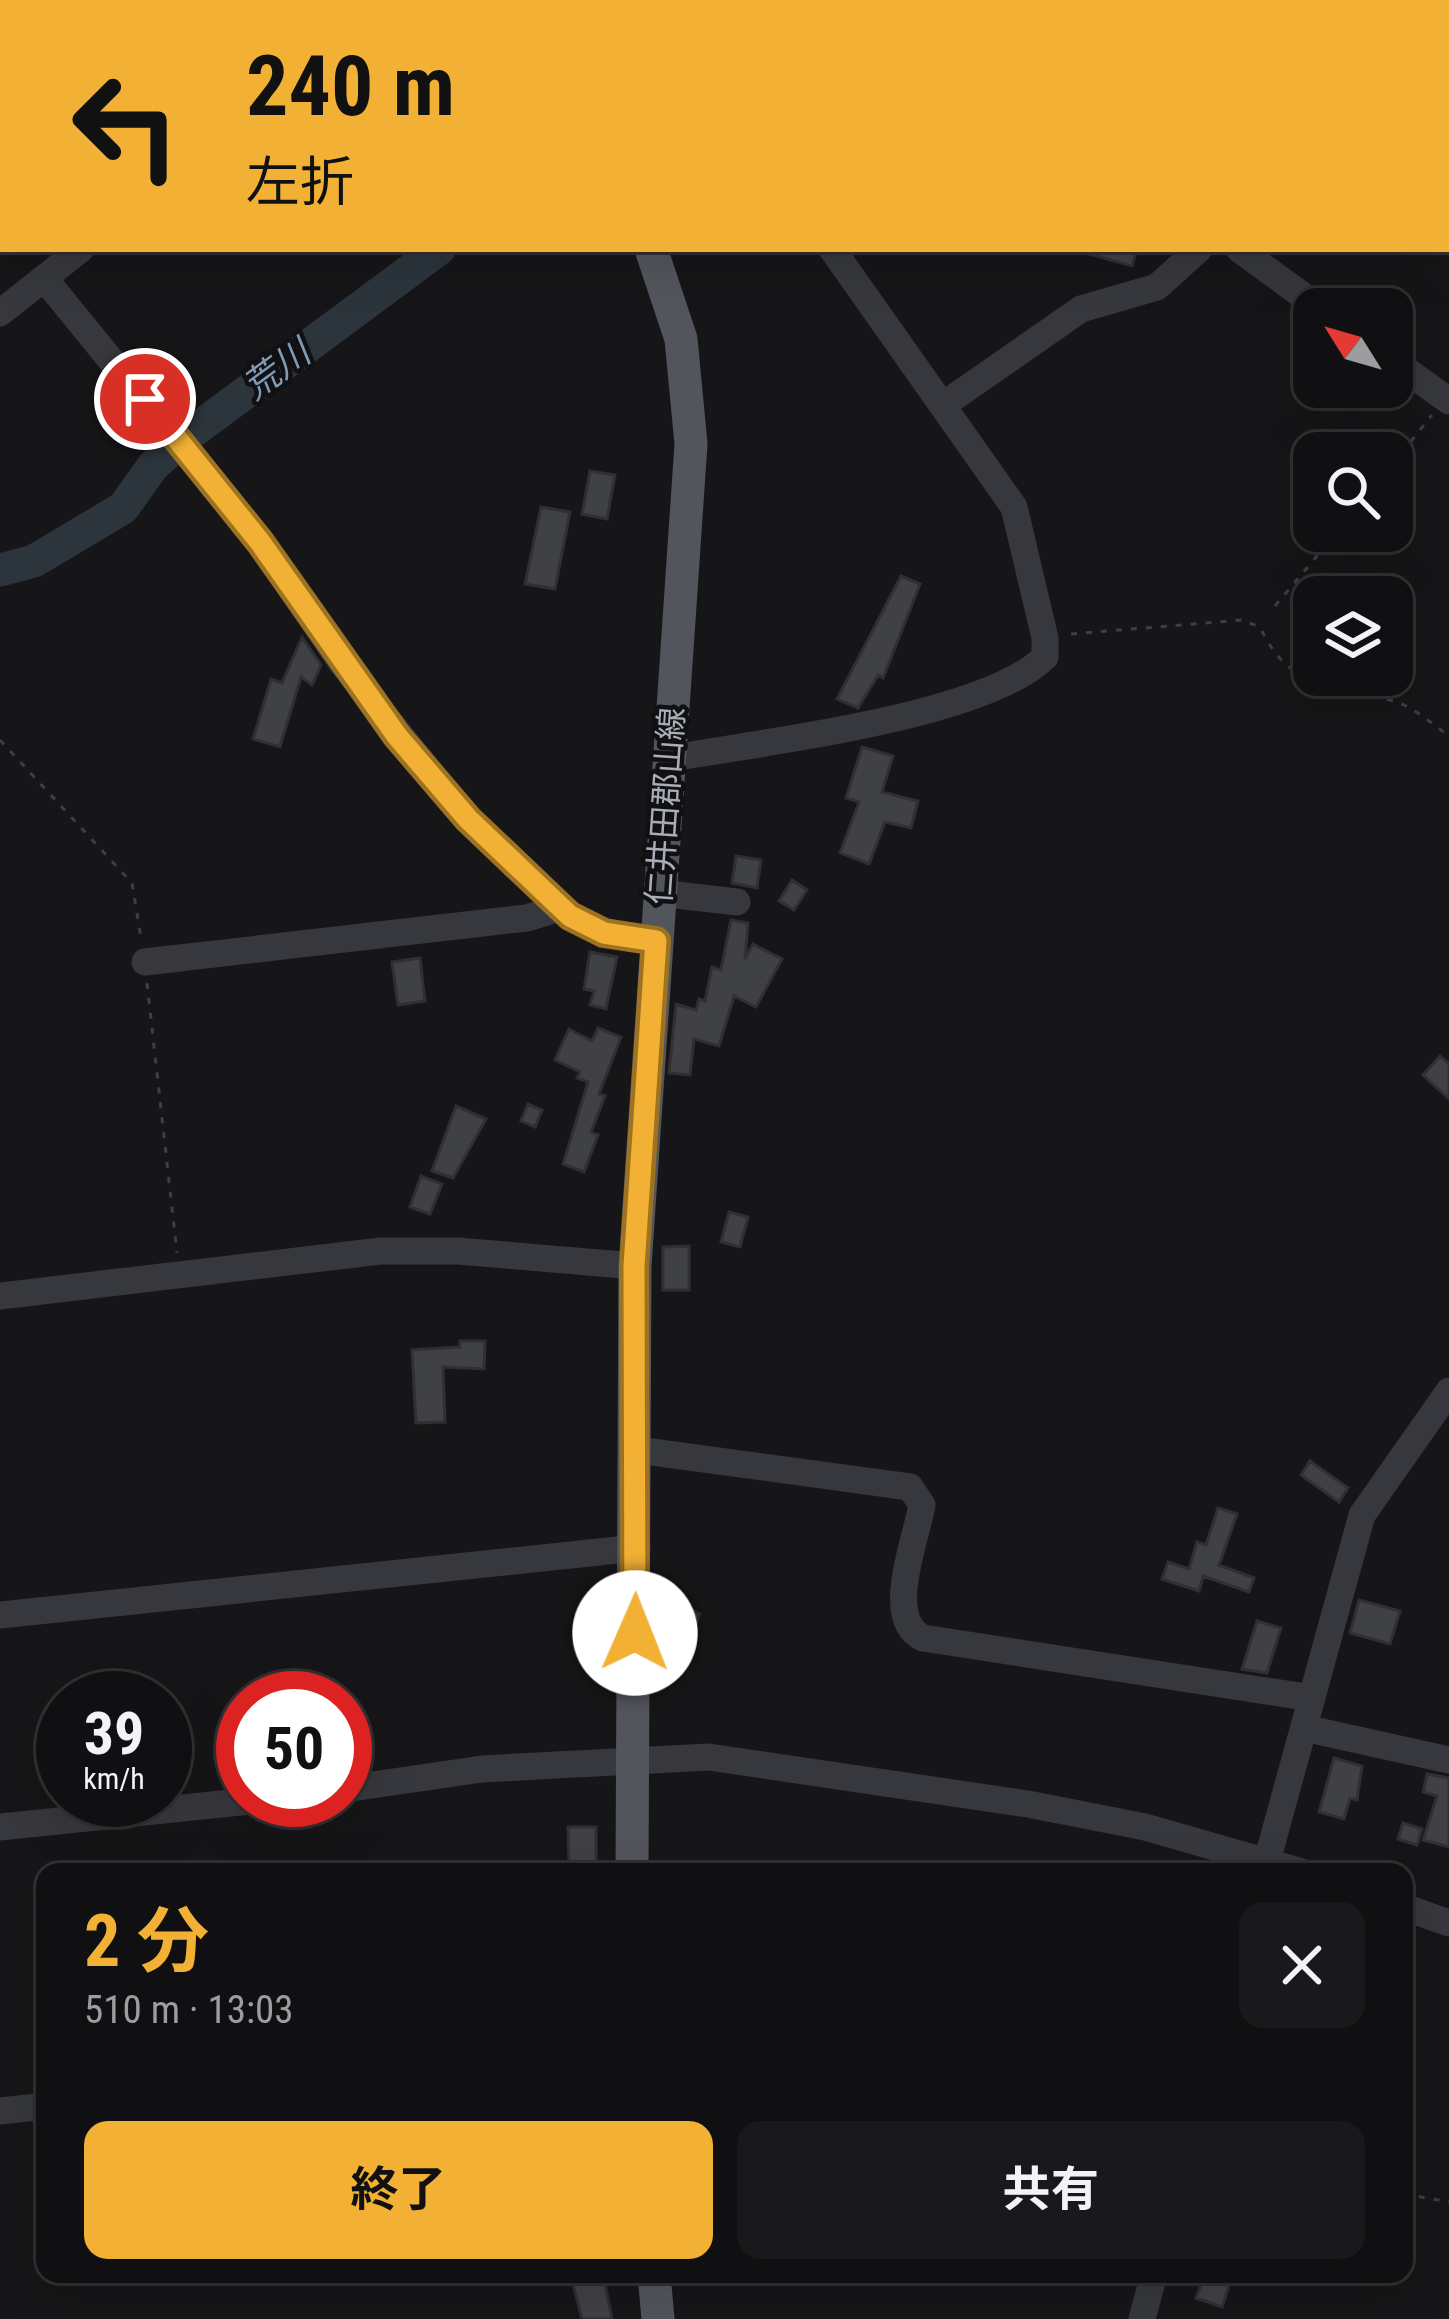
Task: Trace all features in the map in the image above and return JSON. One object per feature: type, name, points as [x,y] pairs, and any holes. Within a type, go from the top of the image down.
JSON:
[{"type":"main road","name":"仁井田郡山線","points":[[632,1863],[637,1548],[634,1266],[692,444],[681,340],[652,252]]},
{"type":"main road","points":[[655,2283],[658,2319]]},
{"type":"street","points":[[0,313],[77,252]]},
{"type":"street","points":[[668,760],[962,701],[1045,657],[1046,638],[1014,507],[834,252]]},
{"type":"street","points":[[944,405],[1081,309],[1157,287],[1196,252]]},
{"type":"street","points":[[1243,252],[1293,288]]},
{"type":"street","points":[[44,278],[260,542],[397,736],[468,819],[559,908],[594,930],[656,941]]},
{"type":"street","points":[[1413,375],[1449,400]]},
{"type":"street","points":[[659,893],[737,902]]},
{"type":"street","points":[[145,962],[526,918],[559,908]]},
{"type":"street","points":[[0,1296],[426,1250],[634,1266]]},
{"type":"street","points":[[1267,1863],[1362,1515],[1449,1391]]},
{"type":"street","points":[[637,1450],[910,1487],[922,1504],[901,1614],[910,1632],[922,1638],[1312,1698]]},
{"type":"street","points":[[0,1615],[637,1548]]},
{"type":"street","points":[[1304,1728],[1449,1760]]},
{"type":"street","points":[[372,1785],[482,1769],[710,1756],[1028,1804],[1254,1863]]},
{"type":"street","points":[[0,1827],[216,1805]]},
{"type":"street","points":[[1413,1910],[1449,1923]]},
{"type":"street","points":[[0,2111],[36,2108]]},
{"type":"street","points":[[1142,2319],[1152,2283]]},
{"type":"path","points":[[1413,441],[1449,400]]},
{"type":"path","points":[[1274,606],[1320,552]]},
{"type":"path","points":[[1046,638],[1242,620],[1260,627],[1276,660],[1300,678],[1402,704],[1449,736]]},
{"type":"path","points":[[0,740],[134,887],[179,1277]]},
{"type":"path","points":[[1413,2196],[1449,2202]]},
{"type":"building","points":[[1089,252],[1136,252],[1132,266]]},
{"type":"building","points":[[590,471],[615,475],[607,519],[582,514]]},
{"type":"building","points":[[541,507],[570,512],[555,589],[525,584]]},
{"type":"building","points":[[901,576],[920,584],[883,678],[878,675],[858,708],[837,699]]},
{"type":"building","points":[[302,637],[321,665],[312,685],[301,677],[280,747],[253,739],[271,679],[282,683]]},
{"type":"building","points":[[862,747],[893,756],[882,792],[918,801],[911,828],[885,822],[869,864],[840,853],[859,802],[846,798]]},
{"type":"building","points":[[736,856],[761,860],[757,888],[732,883]]},
{"type":"building","points":[[792,880],[807,890],[794,910],[779,901]]},
{"type":"building","points":[[731,920],[748,923],[745,959],[753,944],[782,959],[756,1007],[734,996],[719,1046],[694,1039],[690,1075],[669,1073],[676,1004],[696,1010],[699,999],[705,1001],[712,967],[721,970]]},
{"type":"building","points":[[590,952],[617,957],[606,1009],[590,1005],[594,991],[584,989]]},
{"type":"building","points":[[420,958],[425,1001],[398,1005],[392,962]]},
{"type":"building","points":[[598,1028],[621,1037],[599,1094],[605,1096],[591,1132],[598,1135],[584,1172],[563,1164],[588,1082],[577,1078],[580,1072],[555,1060],[569,1029],[592,1041]]},
{"type":"building","points":[[1440,1056],[1449,1064],[1449,1099],[1423,1075]]},
{"type":"building","points":[[528,1104],[542,1110],[535,1127],[521,1121]]},
{"type":"building","points":[[456,1106],[486,1119],[453,1178],[432,1171]]},
{"type":"building","points":[[421,1176],[442,1184],[430,1214],[410,1207]]},
{"type":"building","points":[[729,1212],[748,1217],[740,1247],[721,1242]]},
{"type":"building","points":[[689,1246],[689,1290],[663,1290],[663,1247]]},
{"type":"building","points":[[460,1341],[485,1341],[484,1369],[443,1367],[445,1422],[416,1423],[412,1350],[460,1347]]},
{"type":"building","points":[[1310,1461],[1348,1488],[1339,1502],[1301,1475]]},
{"type":"building","points":[[1218,1508],[1237,1514],[1219,1565],[1254,1578],[1249,1592],[1203,1576],[1199,1591],[1162,1579],[1168,1562],[1189,1569],[1197,1542],[1206,1545]]},
{"type":"building","points":[[1359,1600],[1400,1611],[1390,1644],[1350,1633]]},
{"type":"building","points":[[679,1604],[700,1614],[681,1657],[660,1648]]},
{"type":"building","points":[[1257,1621],[1281,1628],[1267,1673],[1242,1669]]},
{"type":"building","points":[[1334,1758],[1362,1766],[1357,1800],[1350,1798],[1344,1819],[1319,1812]]},
{"type":"building","points":[[1427,1774],[1449,1778],[1449,1847],[1423,1840],[1437,1796],[1423,1792]]},
{"type":"building","points":[[1403,1823],[1422,1829],[1417,1845],[1398,1839]]},
{"type":"building","points":[[568,1827],[596,1827],[596,1863],[569,1863]]},
{"type":"building","points":[[573,2283],[605,2283],[612,2319],[582,2319]]},
{"type":"building","points":[[1202,2283],[1230,2283],[1222,2307],[1196,2298]]},
{"type":"waterway","name":"荒川","points":[[0,570],[34,561],[123,508],[153,466],[187,436],[435,252]]},
{"type":"route","points":[[145,399],[260,542],[397,736],[468,819],[570,916],[604,933],[656,941],[634,1266],[635,1633]]}]
